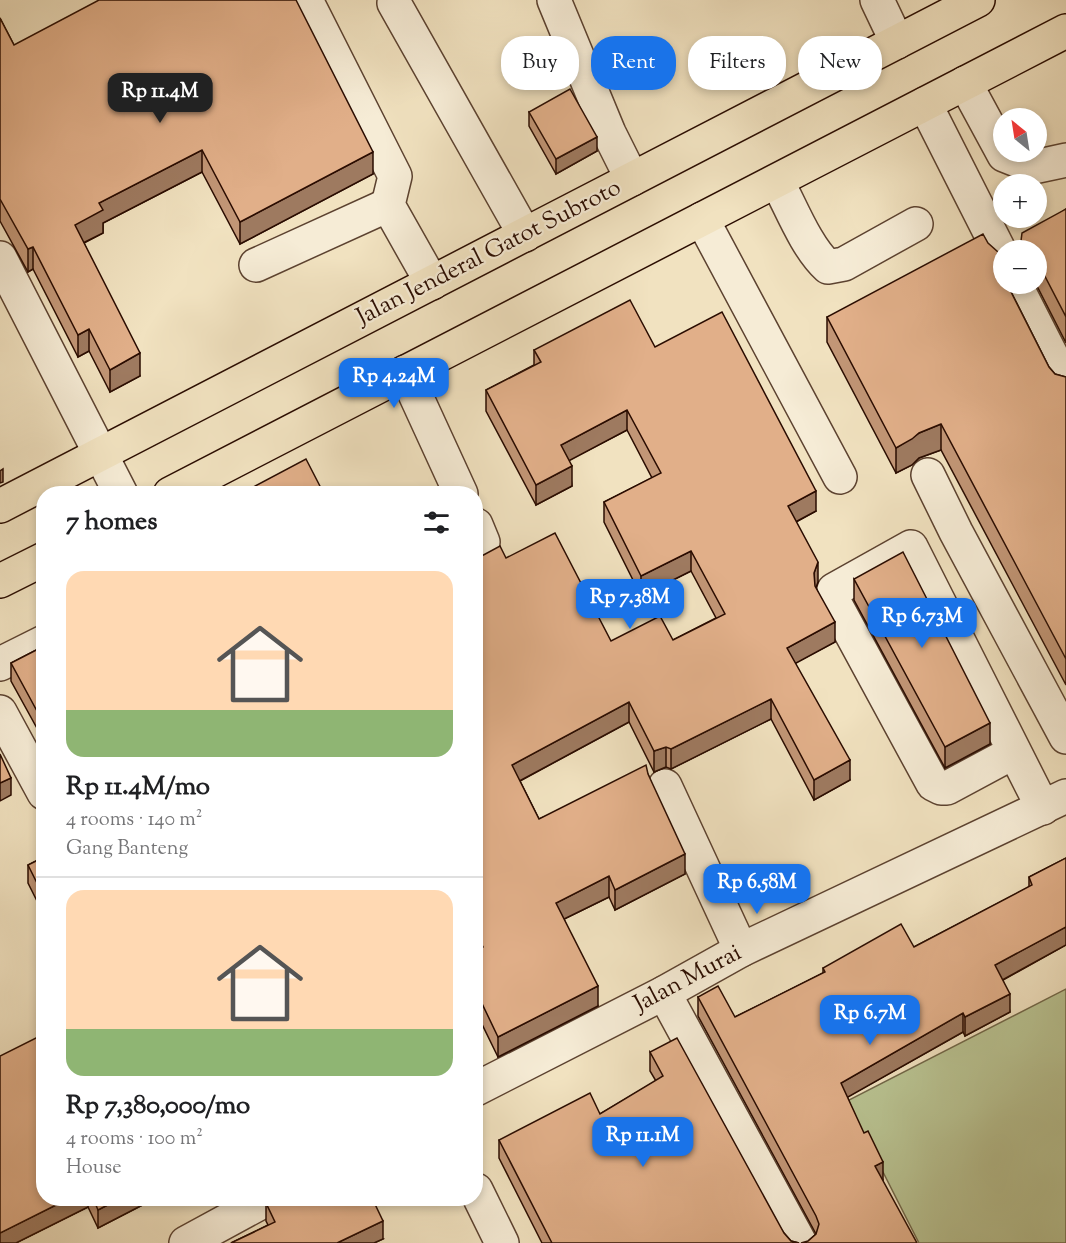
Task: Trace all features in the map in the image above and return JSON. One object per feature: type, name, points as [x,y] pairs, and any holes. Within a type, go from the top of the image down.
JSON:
[{"type":"main road","name":"Jalan Jenderal Gatot Subroto","points":[[38,486],[978,0]]},
{"type":"main road","points":[[185,486],[1066,31]]},
{"type":"main road","name":"Jalan Jenderal Gatot Subroto","points":[[0,506],[36,487]]},
{"type":"main road","points":[[0,581],[36,563]]},
{"type":"street","points":[[306,0],[395,176],[388,205],[432,283]]},
{"type":"street","points":[[554,0],[609,133],[632,179]]},
{"type":"street","points":[[877,0],[897,42]]},
{"type":"street","points":[[394,3],[525,235]]},
{"type":"street","points":[[965,83],[1004,155],[1035,167],[1066,160]]},
{"type":"street","points":[[925,104],[994,240]]},
{"type":"street","points":[[777,181],[802,228],[821,260],[828,267],[844,264],[916,224]]},
{"type":"street","points":[[256,264],[388,205]]},
{"type":"street","points":[[702,219],[840,477]]},
{"type":"street","points":[[0,258],[117,486]]},
{"type":"street","points":[[1020,294],[1066,384]]},
{"type":"street","points":[[405,372],[457,486]]},
{"type":"street","points":[[928,475],[1066,737]]},
{"type":"street","points":[[956,532],[911,548],[834,590],[832,598],[933,784],[947,788],[1014,752]]},
{"type":"street","points":[[911,548],[1014,752],[1054,802]]},
{"type":"street","points":[[0,664],[36,646]]},
{"type":"street","points":[[0,711],[36,778]]},
{"type":"street","points":[[665,786],[741,950]]},
{"type":"street","name":"Jalan Murai","points":[[483,1085],[664,993],[741,950],[1054,802]]},
{"type":"street","points":[[664,993],[800,1243]]},
{"type":"street","points":[[483,1204],[502,1243]]},
{"type":"street","points":[[186,1243],[254,1206]]},
{"type":"green space","points":[[1066,989],[1066,1243],[919,1243],[847,1101]]},
{"type":"building","points":[[99,0],[296,0],[373,152],[240,222],[202,150],[99,203],[103,210],[75,225],[140,353],[110,370],[89,329],[78,335],[33,247],[28,249],[0,199],[0,18],[14,45]]},
{"type":"building","points":[[571,90],[597,137],[556,159],[529,112]]},
{"type":"building","points":[[1066,209],[1066,317],[1047,280],[1047,240],[1021,240],[1022,233],[1031,228],[1047,228],[1047,219]]},
{"type":"building","points":[[983,234],[993,248],[993,294],[1012,294],[1049,367],[1055,374],[1066,377],[1066,659],[941,424],[919,433],[896,448],[827,317]]},
{"type":"building","points":[[630,300],[655,347],[722,312],[816,491],[788,506],[818,562],[814,573],[815,586],[835,622],[787,648],[850,760],[814,780],[771,699],[671,749],[666,747],[654,751],[629,702],[512,765],[539,819],[646,765],[685,854],[615,890],[609,876],[556,903],[598,986],[498,1037],[483,1006],[483,555],[500,546],[506,558],[555,533],[611,641],[660,616],[673,640],[725,614],[691,551],[641,576],[604,502],[661,473],[627,410],[561,445],[572,466],[536,485],[486,390],[541,362],[534,350]]},
{"type":"building","points":[[306,459],[320,486],[255,486]]},
{"type":"building","points":[[903,552],[990,723],[945,747],[854,579]]},
{"type":"building","points":[[36,650],[36,709],[11,663]]},
{"type":"building","points":[[0,754],[11,778],[0,783]]},
{"type":"building","points":[[1066,858],[1066,927],[995,965],[1010,994],[965,1017],[963,1013],[841,1083],[864,1133],[868,1131],[883,1162],[875,1166],[917,1243],[801,1243],[808,1241],[816,1234],[819,1224],[816,1216],[698,997],[718,986],[735,1017],[825,972],[823,968],[901,924],[914,947],[1032,885],[1029,877]]},
{"type":"building","points":[[36,861],[36,881],[28,865]]},
{"type":"building","points":[[36,1038],[36,1206],[54,1206],[0,1233],[0,1056]]},
{"type":"building","points":[[677,1038],[784,1233],[791,1241],[799,1243],[552,1243],[499,1140],[590,1093],[600,1114],[663,1076],[650,1052]]},
{"type":"building","points":[[267,1206],[376,1206],[383,1221],[337,1243],[231,1243],[275,1222]]}]
